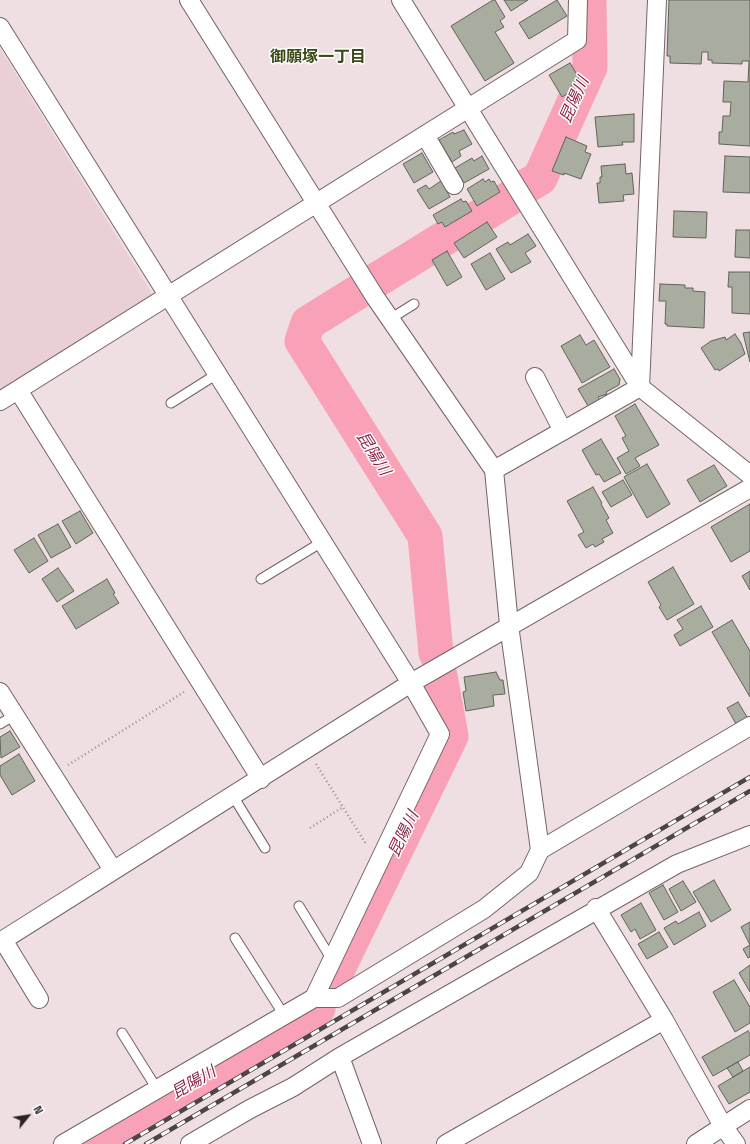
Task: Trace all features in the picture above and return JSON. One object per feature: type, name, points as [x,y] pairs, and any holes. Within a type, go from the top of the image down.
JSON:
[{"type":"street","points":[[63,1144],[314,998],[338,998],[484,909],[529,874],[540,850],[509,625],[494,470],[390,319],[190,0]]},
{"type":"street","points":[[401,0],[640,387],[750,475]]},
{"type":"street","points":[[0,401],[577,40],[578,0]]},
{"type":"street","points":[[640,387],[657,0]]},
{"type":"street","points":[[0,27],[411,683],[440,734],[314,998]]},
{"type":"street","points":[[425,135],[454,185]]},
{"type":"street","points":[[535,377],[563,431]]},
{"type":"street","points":[[494,470],[640,387]]},
{"type":"street","points":[[18,390],[261,779]]},
{"type":"street","points":[[39,999],[2,941],[411,683],[509,625],[750,488]]},
{"type":"street","points":[[0,692],[7,720],[113,870]]},
{"type":"street","points":[[540,850],[750,726]]},
{"type":"street","points":[[200,1142],[250,1109],[293,1087],[340,1057],[596,908],[677,864],[749,838]]},
{"type":"street","points":[[596,908],[664,1020],[723,1126],[736,1144]]},
{"type":"street","points":[[446,1144],[664,1020]]},
{"type":"street","points":[[340,1057],[372,1144]]},
{"type":"street","points":[[696,1144],[750,1109]]},
{"type":"lane","points":[[390,319],[414,304]]},
{"type":"lane","points":[[171,403],[217,374]]},
{"type":"lane","points":[[260,579],[322,542]]},
{"type":"lane","points":[[233,796],[265,848]]},
{"type":"lane","points":[[299,906],[332,960]]},
{"type":"lane","points":[[235,938],[284,1015]]},
{"type":"lane","points":[[122,1033],[157,1089]]},
{"type":"path","points":[[73,762],[175,698]]},
{"type":"path","points":[[307,750],[378,864]]},
{"type":"path","points":[[310,828],[343,807]]},
{"type":"shaded area","points":[[0,48],[151,292],[151,296],[0,390]]},
{"type":"building","points":[[495,0],[505,17],[500,21],[504,27],[495,32],[514,63],[485,81],[451,26]]},
{"type":"building","points":[[504,0],[528,0],[511,11]]},
{"type":"building","points":[[557,0],[567,16],[529,39],[519,23]]},
{"type":"building","points":[[669,0],[750,0],[750,146],[719,144],[719,132],[722,132],[723,116],[730,116],[731,102],[723,102],[724,81],[748,82],[749,61],[742,61],[742,64],[712,63],[712,60],[708,60],[708,52],[702,52],[701,64],[670,63],[670,56],[667,56]]},
{"type":"building","points":[[570,63],[579,78],[571,85],[574,90],[562,97],[549,75]]},
{"type":"building","points":[[634,114],[634,142],[622,142],[623,145],[598,147],[595,117]]},
{"type":"building","points":[[464,130],[472,144],[459,151],[461,156],[452,162],[439,140],[453,132],[454,134]]},
{"type":"building","points":[[566,137],[587,146],[585,152],[591,154],[581,179],[564,173],[564,175],[552,171]]},
{"type":"building","points":[[422,153],[433,172],[414,183],[403,164]]},
{"type":"building","points":[[482,156],[489,169],[464,183],[455,168],[472,158],[474,161]]},
{"type":"building","points":[[725,156],[750,157],[750,193],[723,192]]},
{"type":"building","points":[[625,164],[626,174],[632,173],[634,194],[623,195],[624,201],[599,203],[597,183],[600,183],[600,177],[602,177],[601,166]]},
{"type":"building","points":[[483,179],[485,182],[489,179],[491,182],[494,181],[500,192],[477,206],[467,189]]},
{"type":"building","points":[[441,181],[450,197],[429,209],[417,190],[426,185],[429,189]]},
{"type":"building","points":[[461,199],[463,202],[466,201],[472,211],[445,227],[442,222],[438,224],[433,215]]},
{"type":"building","points":[[674,211],[707,212],[706,238],[673,237]]},
{"type":"building","points":[[487,222],[497,237],[464,258],[454,243]]},
{"type":"building","points":[[736,230],[750,230],[750,258],[735,257]]},
{"type":"building","points":[[528,234],[536,246],[525,253],[531,262],[511,273],[496,249],[508,242],[510,245]]},
{"type":"building","points":[[447,251],[462,277],[447,286],[432,260]]},
{"type":"building","points":[[490,253],[505,279],[486,290],[471,264]]},
{"type":"building","points":[[729,272],[750,272],[750,314],[732,313],[732,287],[728,287]]},
{"type":"building","points":[[660,284],[685,285],[685,288],[693,288],[693,291],[705,292],[704,328],[667,326],[667,324],[665,324],[666,301],[659,301]]},
{"type":"building","points":[[750,332],[750,362],[743,333]]},
{"type":"building","points":[[735,334],[741,343],[745,354],[719,371],[718,369],[715,370],[701,348],[711,341],[725,337],[726,340]]},
{"type":"building","points":[[580,335],[586,345],[594,340],[610,367],[582,383],[561,346]]},
{"type":"building","points":[[614,369],[620,379],[619,385],[606,392],[607,394],[598,397],[600,400],[588,406],[578,389]]},
{"type":"building","points":[[635,404],[659,445],[635,458],[640,466],[626,474],[617,458],[629,451],[622,438],[626,436],[615,416]]},
{"type":"building","points":[[601,439],[621,473],[604,482],[599,474],[596,475],[582,450]]},
{"type":"building","points":[[647,464],[670,504],[647,518],[624,477]]},
{"type":"building","points":[[714,465],[727,486],[700,502],[687,480]]},
{"type":"building","points":[[623,480],[632,495],[611,507],[602,492]]},
{"type":"building","points":[[593,487],[609,518],[606,520],[613,533],[602,539],[604,542],[595,547],[593,544],[586,548],[578,535],[584,532],[567,501]]},
{"type":"building","points":[[750,504],[750,551],[731,562],[711,527]]},
{"type":"building","points":[[80,511],[93,533],[76,544],[62,521]]},
{"type":"building","points":[[58,524],[71,547],[51,558],[38,535]]},
{"type":"building","points":[[34,538],[48,561],[29,573],[14,550]]},
{"type":"building","points":[[673,567],[694,604],[667,620],[659,607],[661,605],[648,582]]},
{"type":"building","points":[[58,568],[74,591],[57,602],[42,579]]},
{"type":"building","points":[[750,571],[750,590],[742,576]]},
{"type":"building","points":[[107,579],[115,593],[113,594],[119,603],[76,629],[62,606]]},
{"type":"building","points":[[701,606],[713,627],[680,646],[674,635],[683,629],[677,620]]},
{"type":"building","points":[[732,620],[750,651],[750,697],[712,632]]},
{"type":"building","points":[[496,672],[500,680],[503,680],[505,694],[493,695],[494,706],[466,711],[463,692],[466,691],[464,677]]},
{"type":"building","points":[[738,702],[747,717],[736,724],[727,708]]},
{"type":"building","points":[[10,731],[20,747],[1,758],[0,737]]},
{"type":"building","points":[[19,754],[35,781],[12,795],[0,775],[0,766]]},
{"type":"building","points":[[714,880],[731,910],[711,922],[693,892]]},
{"type":"building","points":[[683,881],[696,902],[681,911],[669,889]]},
{"type":"building","points":[[663,885],[678,912],[664,920],[649,893]]},
{"type":"building","points":[[641,903],[656,930],[640,939],[635,929],[631,932],[621,915]]},
{"type":"building","points":[[699,912],[706,926],[674,945],[664,928],[676,921],[678,924]]},
{"type":"building","points":[[750,922],[750,945],[741,927]]},
{"type":"building","points":[[659,932],[668,947],[647,959],[638,944]]},
{"type":"building","points":[[750,945],[750,957],[748,958],[743,949]]},
{"type":"building","points":[[750,965],[750,992],[739,973]]},
{"type":"building","points":[[734,980],[750,1007],[750,1023],[735,1032],[713,992]]},
{"type":"building","points":[[748,1031],[750,1034],[750,1055],[713,1076],[702,1057]]},
{"type":"building","points":[[738,1062],[743,1071],[733,1077],[727,1068]]},
{"type":"building","points":[[750,1067],[750,1092],[729,1104],[718,1086]]},
{"type":"waterway","name":"昆陽川","points":[[525,187],[540,178],[590,67],[589,0]]},
{"type":"waterway","name":"昆陽川","points":[[375,281],[510,198]]},
{"type":"waterway","name":"昆陽川","points":[[361,290],[308,323],[302,341],[425,536],[436,653]]},
{"type":"waterway","name":"昆陽川","points":[[329,987],[451,736],[440,676]]},
{"type":"waterway","name":"昆陽川","points":[[90,1144],[316,1012],[318,1008]]},
{"type":"railway","points":[[125,1144],[750,777]]},
{"type":"railway","points":[[146,1144],[750,791]]},
{"type":"district","name":"御願塚一丁目","points":[[318,58]]}]
